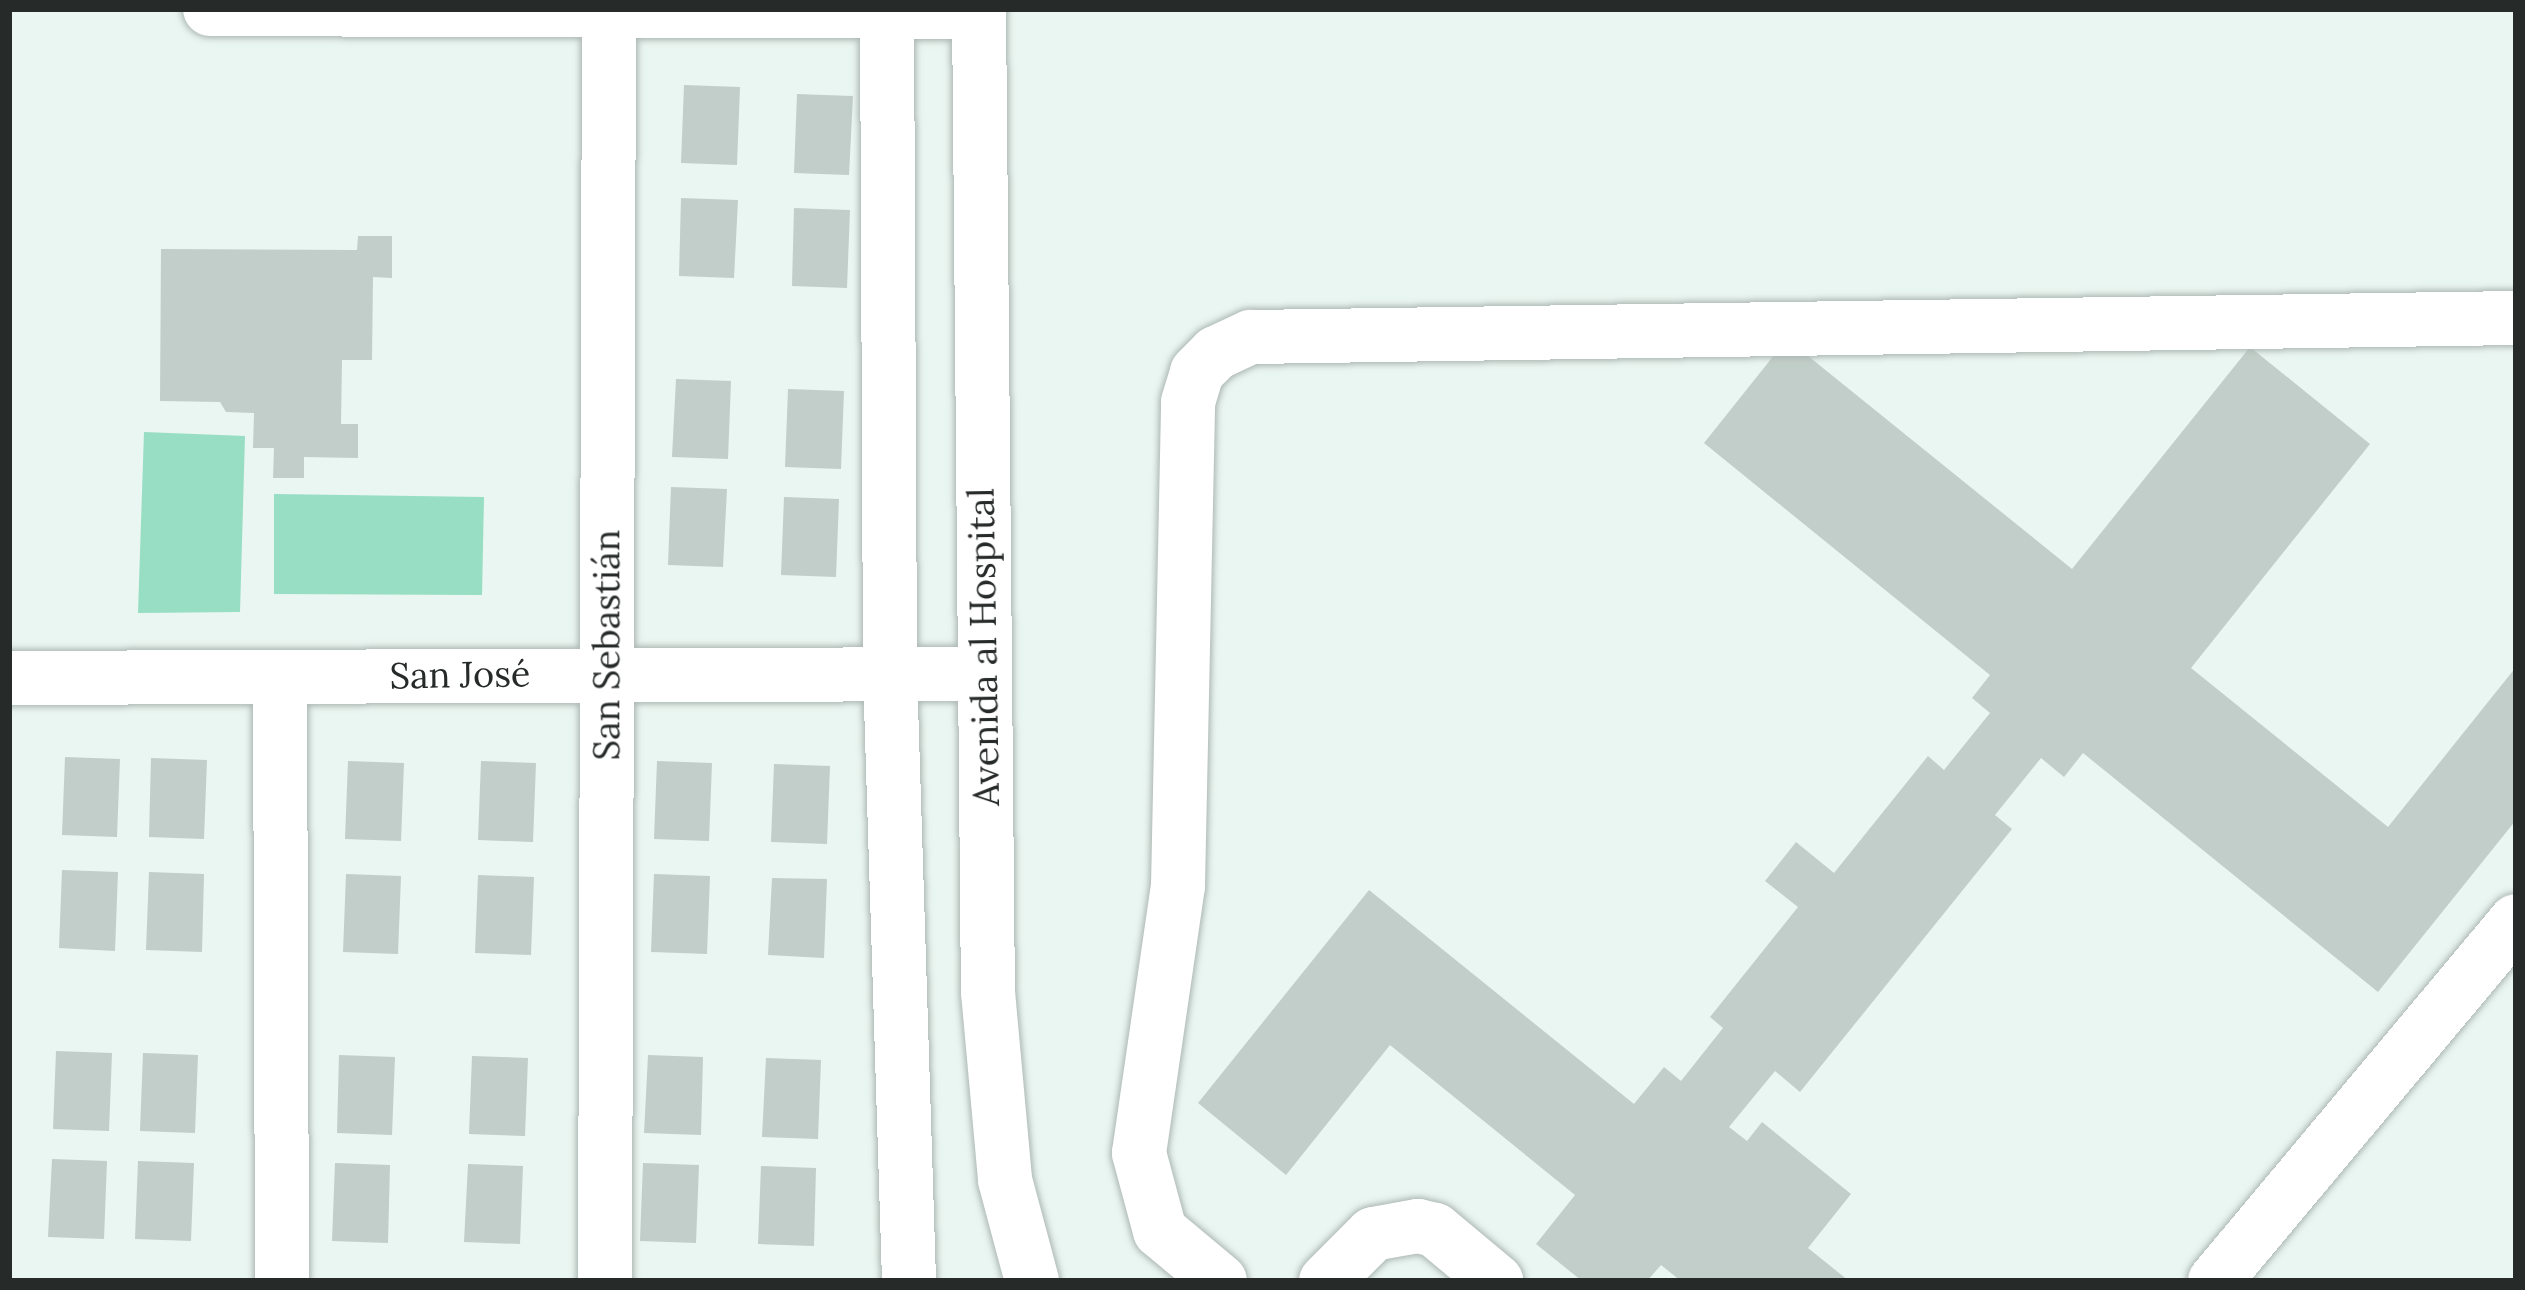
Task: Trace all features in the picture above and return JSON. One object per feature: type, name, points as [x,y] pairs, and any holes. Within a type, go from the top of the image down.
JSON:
[{"type":"street","points":[[210,9],[980,10]]},
{"type":"street","name":"San Sebastián","points":[[605,1281],[609,10]]},
{"type":"street","points":[[887,10],[890,673],[909,1281]]},
{"type":"street","name":"Avenida al Hospital","points":[[980,10],[983,674],[995,1100],[1032,1281]]},
{"type":"street","points":[[1220,1281],[1160,1231],[1139,1154],[1178,886],[1188,402],[1197,372],[1216,353],[1251,338],[2516,319]]},
{"type":"street","name":"San José","points":[[9,678],[983,674]]},
{"type":"street","points":[[280,677],[282,1281]]},
{"type":"street","points":[[2216,1281],[2516,921]]},
{"type":"street","points":[[1326,1281],[1373,1234],[1418,1226],[1435,1230],[1496,1281]]},
{"type":"green space","points":[[144,432],[245,436],[240,612],[138,613]]},
{"type":"green space","points":[[274,494],[484,497],[482,595],[274,594]]},
{"type":"building","points":[[684,85],[740,87],[737,165],[681,163]]},
{"type":"building","points":[[797,94],[853,96],[849,175],[794,173]]},
{"type":"building","points":[[681,198],[738,200],[734,278],[679,276]]},
{"type":"building","points":[[794,208],[850,210],[847,288],[792,286]]},
{"type":"building","points":[[358,236],[392,236],[392,278],[373,277],[372,360],[342,360],[341,424],[358,424],[358,458],[304,457],[304,478],[273,478],[274,448],[253,448],[254,413],[226,412],[220,402],[160,401],[161,249],[357,250]]},
{"type":"building","points":[[1787,339],[2072,569],[2250,347],[2370,444],[2191,668],[2388,827],[2516,667],[2516,820],[2378,992],[2083,753],[2064,777],[2041,758],[1995,815],[2012,829],[1800,1092],[1775,1071],[1729,1127],[1747,1141],[1762,1122],[1851,1194],[1808,1248],[1849,1281],[1681,1281],[1661,1265],[1647,1281],[1582,1281],[1536,1244],[1575,1195],[1390,1045],[1286,1175],[1198,1103],[1369,890],[1634,1104],[1664,1067],[1681,1081],[1723,1028],[1710,1017],[1798,907],[1765,881],[1796,842],[1834,873],[1928,756],[1944,770],[1990,713],[1972,698],[1990,675],[1704,443]]},
{"type":"building","points":[[676,379],[731,381],[728,459],[672,457]]},
{"type":"building","points":[[788,389],[844,391],[841,469],[785,467]]},
{"type":"building","points":[[671,487],[727,489],[723,567],[668,565]]},
{"type":"building","points":[[784,497],[839,499],[836,577],[781,575]]},
{"type":"building","points":[[65,757],[120,759],[117,837],[62,835]]},
{"type":"building","points":[[151,758],[207,760],[204,839],[149,837]]},
{"type":"building","points":[[348,761],[404,763],[401,841],[345,839]]},
{"type":"building","points":[[481,761],[536,763],[533,842],[478,840]]},
{"type":"building","points":[[657,761],[712,763],[709,841],[654,839]]},
{"type":"building","points":[[774,764],[830,766],[827,844],[771,842]]},
{"type":"building","points":[[62,870],[118,872],[115,951],[59,948]]},
{"type":"building","points":[[149,872],[204,874],[202,952],[146,950]]},
{"type":"building","points":[[346,874],[401,876],[398,954],[343,952]]},
{"type":"building","points":[[654,874],[710,876],[707,954],[651,952]]},
{"type":"building","points":[[478,875],[534,877],[531,955],[475,953]]},
{"type":"building","points":[[772,878],[827,879],[824,958],[768,955]]},
{"type":"building","points":[[56,1051],[112,1053],[109,1131],[53,1129]]},
{"type":"building","points":[[143,1053],[198,1055],[195,1133],[140,1131]]},
{"type":"building","points":[[339,1055],[395,1057],[392,1135],[337,1133]]},
{"type":"building","points":[[648,1055],[703,1057],[701,1135],[644,1133]]},
{"type":"building","points":[[472,1056],[528,1058],[525,1136],[469,1134]]},
{"type":"building","points":[[766,1058],[821,1060],[818,1139],[762,1137]]},
{"type":"building","points":[[52,1159],[107,1161],[104,1239],[48,1237]]},
{"type":"building","points":[[138,1161],[194,1163],[191,1241],[135,1239]]},
{"type":"building","points":[[335,1163],[390,1165],[388,1243],[332,1241]]},
{"type":"building","points":[[643,1163],[699,1165],[696,1243],[640,1241]]},
{"type":"building","points":[[468,1164],[523,1166],[520,1244],[464,1242]]},
{"type":"building","points":[[761,1166],[816,1168],[814,1246],[758,1244]]}]
